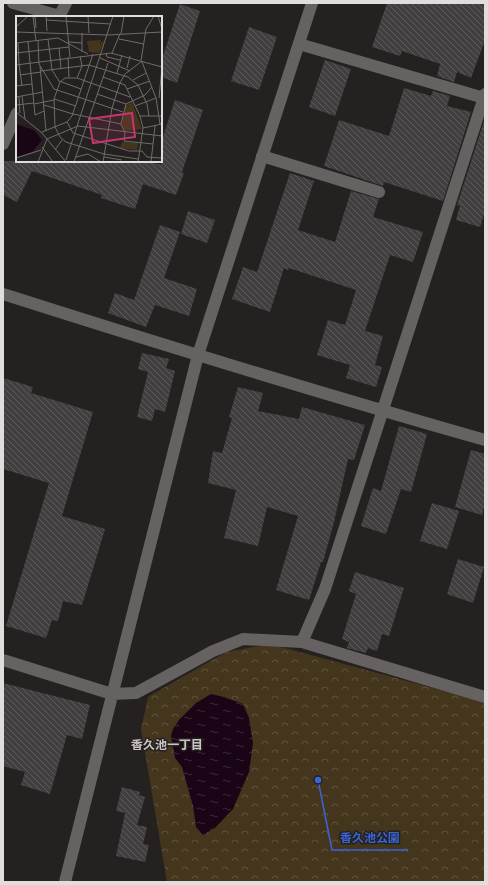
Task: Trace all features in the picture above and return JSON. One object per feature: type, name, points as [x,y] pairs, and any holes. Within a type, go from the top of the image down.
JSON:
[{"type":"street","points":[[13,3],[59,16],[66,3]]},
{"type":"street","points":[[65,882],[198,355],[312,3]]},
{"type":"street","points":[[299,44],[484,96],[325,589],[302,642]]},
{"type":"street","points":[[3,144],[16,115]]},
{"type":"street","points":[[262,156],[379,192]]},
{"type":"street","points":[[3,294],[382,411],[485,440]]},
{"type":"street","points":[[3,660],[112,694],[136,693],[213,651],[243,639],[302,642],[485,697]]},
{"type":"green space","points":[[270,644],[485,702],[485,882],[167,882],[141,729],[148,697],[226,652]]},
{"type":"water","points":[[211,694],[243,704],[249,718],[253,743],[249,772],[233,809],[215,828],[203,835],[196,827],[193,806],[182,767],[175,758],[171,736],[173,729],[179,720],[196,703]]},
{"type":"building","points":[[387,3],[485,3],[485,40],[471,78],[457,72],[454,82],[437,76],[440,64],[402,51],[400,56],[372,47]]},
{"type":"building","points":[[180,4],[200,11],[177,83],[162,77],[162,59]]},
{"type":"building","points":[[249,27],[277,37],[259,90],[231,81]]},
{"type":"building","points":[[325,60],[351,69],[335,116],[309,107]]},
{"type":"building","points":[[404,88],[431,96],[433,91],[450,96],[447,106],[471,112],[443,201],[384,182],[383,186],[324,166],[339,120],[389,136]]},
{"type":"building","points":[[175,100],[203,110],[182,172],[184,173],[176,195],[143,184],[135,209],[101,198],[102,195],[32,171],[17,202],[3,195],[3,161],[152,162],[161,165],[162,140]]},
{"type":"building","points":[[485,118],[485,211],[480,227],[456,220],[460,206],[457,205]]},
{"type":"building","points":[[290,173],[314,181],[298,230],[335,242],[351,191],[379,199],[373,217],[423,232],[413,262],[390,255],[365,331],[383,336],[375,365],[382,367],[376,387],[346,378],[350,365],[317,355],[328,320],[345,325],[356,290],[289,268],[288,270],[284,268],[270,312],[232,299],[243,267],[257,272]]},
{"type":"building","points":[[188,211],[215,220],[207,243],[181,234]]},
{"type":"building","points":[[160,225],[180,232],[164,278],[197,289],[189,316],[155,305],[146,327],[108,313],[115,293],[134,300]]},
{"type":"building","points":[[142,353],[169,359],[166,368],[175,371],[165,412],[155,409],[152,421],[137,417],[148,372],[138,369]]},
{"type":"building","points":[[3,378],[33,387],[31,393],[93,412],[62,516],[105,529],[82,605],[63,601],[58,621],[52,620],[46,638],[6,626],[49,483],[3,469]]},
{"type":"building","points":[[238,387],[263,393],[258,411],[299,419],[302,407],[365,425],[354,460],[348,459],[334,522],[323,562],[321,562],[309,600],[276,590],[298,516],[267,507],[258,546],[224,538],[236,490],[208,483],[213,451],[222,453],[232,418],[229,417]]},
{"type":"building","points":[[399,426],[427,434],[411,492],[401,489],[386,534],[361,526],[373,488],[381,491]]},
{"type":"building","points":[[471,450],[485,454],[485,503],[482,515],[455,507]]},
{"type":"building","points":[[432,503],[459,511],[447,549],[420,541]]},
{"type":"building","points":[[458,559],[484,567],[473,603],[447,594]]},
{"type":"building","points":[[355,572],[404,588],[389,636],[382,634],[377,651],[368,648],[366,653],[347,648],[349,642],[342,639],[356,594],[349,591]]},
{"type":"building","points":[[3,683],[90,705],[82,739],[67,735],[50,794],[21,785],[25,772],[3,766]]},
{"type":"building","points":[[122,787],[140,792],[139,795],[145,797],[137,825],[147,827],[143,844],[149,845],[145,862],[116,856],[125,813],[116,811]]},
{"type":"place","name":"香久池公園","points":[[318,780]]},
{"type":"district","name":"香久池一丁目","points":[[167,745]]}]
